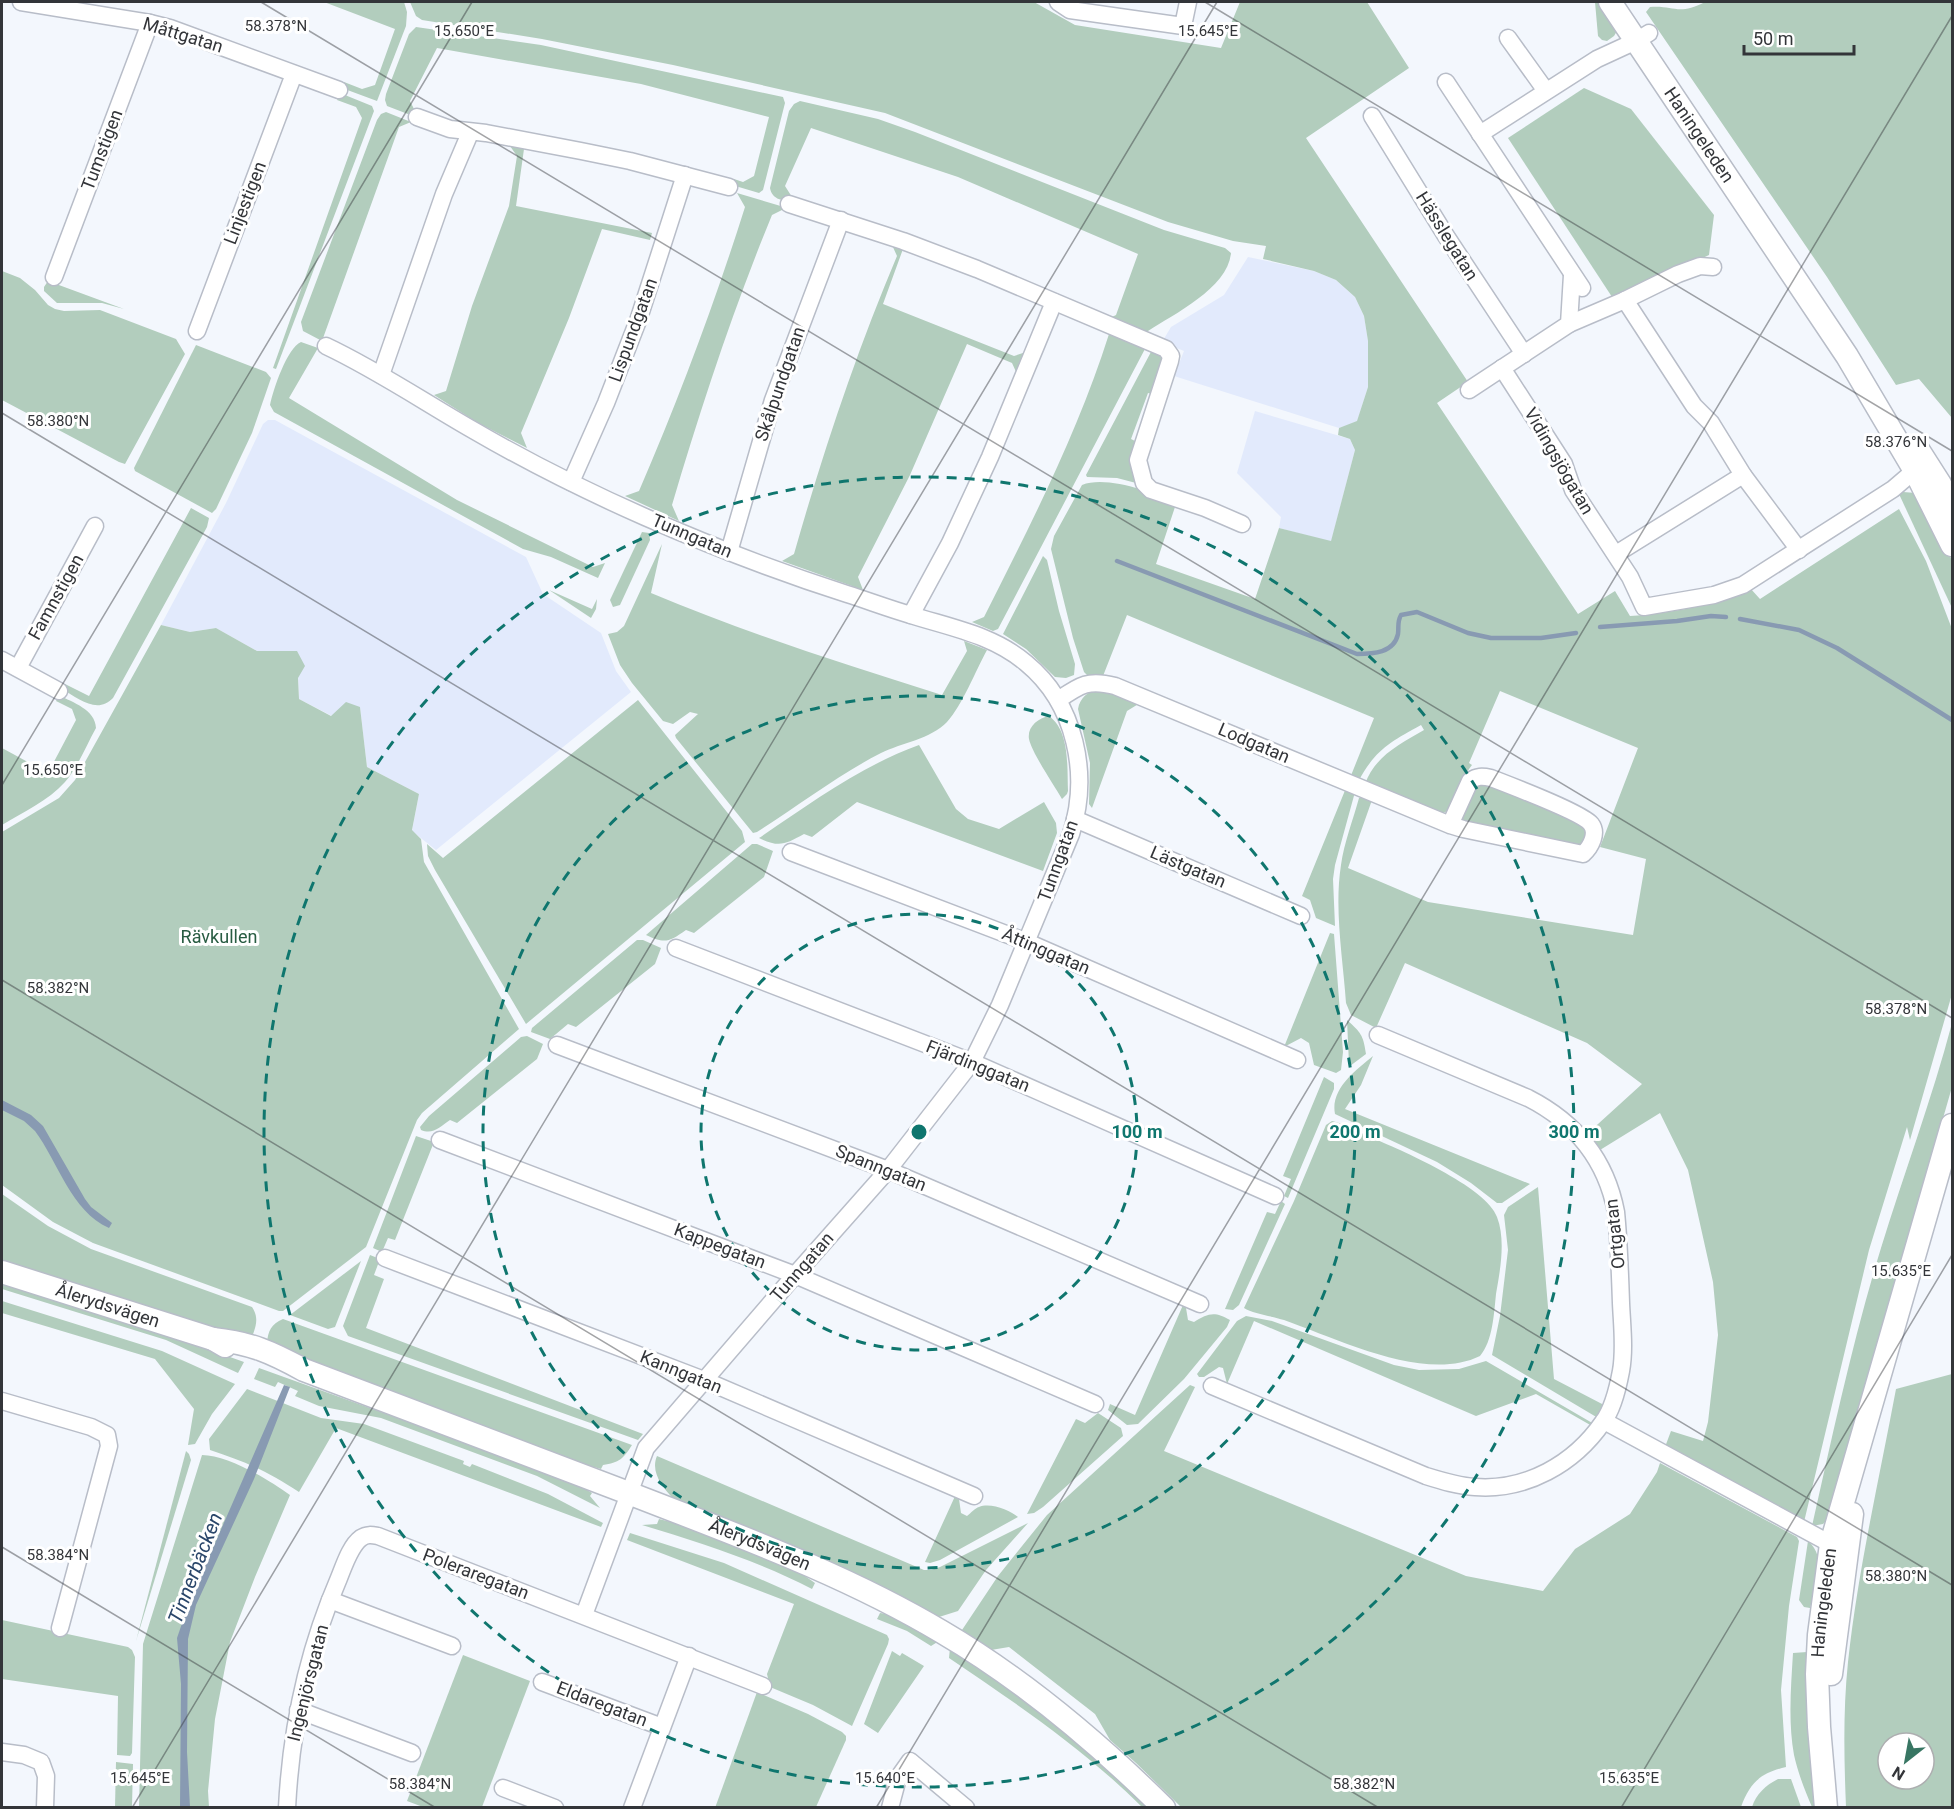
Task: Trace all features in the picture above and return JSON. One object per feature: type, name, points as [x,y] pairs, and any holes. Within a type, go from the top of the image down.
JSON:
[{"type":"main road","name":"Haningeleden","points":[[1610,2],[1643,37],[1741,178],[1789,268],[1921,466],[1953,508]]},
{"type":"main road","name":"Haningeleden","points":[[1627,2],[1643,37]]},
{"type":"main road","name":"Haningeleden","points":[[1921,466],[1953,545]]},
{"type":"main road","name":"Haningeleden","points":[[1826,1808],[1824,1780],[1839,1548],[1864,1432],[1953,1125]]},
{"type":"main road","name":"Ålerydsvägen","points":[[2,1272],[213,1339],[240,1342],[266,1350],[304,1370],[629,1493],[860,1587],[942,1631],[1006,1673],[1088,1736],[1164,1808]]},
{"type":"street","name":"Måttgatan","points":[[21,2],[150,23],[214,43],[339,90]]},
{"type":"street","points":[[1058,2],[1070,10],[1183,26],[1188,2]]},
{"type":"street","name":"Tumstigen","points":[[54,277],[150,23]]},
{"type":"street","points":[[1480,134],[1597,59],[1643,37]]},
{"type":"street","points":[[1508,38],[1546,91]]},
{"type":"street","name":"Linjestigen","points":[[197,331],[294,74]]},
{"type":"street","points":[[1446,82],[1577,282],[1569,324]]},
{"type":"street","name":"Hässlegatan","points":[[1372,116],[1446,236],[1524,354]]},
{"type":"street","points":[[417,117],[450,129],[580,151],[729,186]]},
{"type":"street","points":[[381,375],[444,194],[470,133]]},
{"type":"street","name":"Lispundgatan","points":[[571,482],[606,403],[639,318],[686,175]]},
{"type":"street","points":[[789,204],[841,220],[977,269],[1113,328],[1152,342],[1166,350],[1171,356],[1138,460],[1144,483],[1151,490],[1205,508],[1242,524]]},
{"type":"street","name":"Skålpundgatan","points":[[729,552],[773,400],[841,220]]},
{"type":"street","points":[[1469,390],[1569,324],[1700,266],[1713,267]]},
{"type":"street","points":[[1625,300],[1697,410],[1711,423],[1743,475],[1799,550]]},
{"type":"street","points":[[911,615],[950,543],[990,458],[1054,302]]},
{"type":"street","name":"Tunngatan","points":[[326,346],[357,361],[476,432],[642,516],[780,572],[995,642],[1038,674],[1058,700],[1073,735],[1078,757],[1076,819],[1027,942],[972,1062],[888,1170],[646,1448],[629,1493]]},
{"type":"street","name":"Vidingsjögatan","points":[[1502,368],[1564,464],[1573,490],[1630,577],[1644,607],[1714,595],[1743,585],[1893,489],[1921,466]]},
{"type":"street","points":[[1616,554],[1743,475]]},
{"type":"street","name":"Famnstigen","points":[[18,668],[95,526]]},
{"type":"street","points":[[2,660],[59,691]]},
{"type":"street","name":"Lodgatan","points":[[1058,700],[1083,684],[1092,682],[1115,686],[1450,825],[1583,854],[1594,836],[1592,824],[1586,819],[1491,778],[1483,777],[1476,777],[1470,781],[1450,825]]},
{"type":"street","name":"Lästgatan","points":[[1076,819],[1301,915]]},
{"type":"street","name":"Åttinggatan","points":[[791,852],[1027,942],[1297,1060]]},
{"type":"street","name":"Fjärdinggatan","points":[[676,948],[972,1062],[1275,1196]]},
{"type":"street","name":"Ortgatan","points":[[1212,1386],[1426,1476],[1476,1488],[1512,1485],[1531,1480],[1550,1471],[1579,1449],[1604,1421],[1621,1372],[1623,1338],[1617,1222],[1612,1194],[1602,1168],[1587,1144],[1569,1125],[1547,1108],[1378,1035]]},
{"type":"street","name":"Spanngatan","points":[[557,1045],[888,1170],[1200,1304]]},
{"type":"street","name":"Kappegatan","points":[[440,1140],[795,1275],[1095,1404]]},
{"type":"street","name":"Kanngatan","points":[[385,1258],[704,1380],[974,1496]]},
{"type":"street","points":[[2,1401],[91,1427],[107,1435],[109,1446],[60,1628]]},
{"type":"street","points":[[1604,1421],[1839,1548]]},
{"type":"street","points":[[584,1615],[629,1493]]},
{"type":"street","name":"Poleraregatan","points":[[368,1535],[378,1536],[763,1686]]},
{"type":"street","name":"Ingenjörsgatan","points":[[286,1808],[290,1756],[309,1661],[330,1599],[354,1547],[359,1539],[368,1535]]},
{"type":"street","points":[[330,1599],[452,1646]]},
{"type":"street","points":[[632,1808],[689,1656]]},
{"type":"street","name":"Eldaregatan","points":[[542,1682],[662,1727]]},
{"type":"street","points":[[298,1710],[412,1753]]},
{"type":"street","points":[[2,1752],[24,1755],[41,1762],[46,1776],[45,1808]]},
{"type":"street","points":[[890,1808],[898,1778],[910,1761],[966,1808]]},
{"type":"street","points":[[503,1788],[555,1808]]},
{"type":"shaded area","points":[[1248,257],[1314,271],[1336,280],[1355,297],[1364,316],[1368,341],[1368,387],[1357,422],[1339,428],[1174,376],[1184,351],[1162,342],[1171,327],[1224,295]]},
{"type":"shaded area","points":[[1255,411],[1350,439],[1355,450],[1331,542],[1279,528],[1281,517],[1237,473]]},
{"type":"shaded area","points":[[268,420],[275,420],[526,557],[543,594],[601,633],[616,671],[631,692],[436,850],[412,831],[419,794],[367,767],[360,707],[332,716],[299,699],[297,651],[257,651],[216,628],[190,632],[161,625],[226,503],[263,424]]},
{"type":"shaded area","points":[[2,1100],[31,1115],[43,1126],[85,1199],[91,1207],[112,1223],[109,1228],[85,1210],[66,1185],[35,1131],[24,1121],[2,1110]]},
{"type":"shaded area","points":[[284,1385],[290,1387],[254,1479],[196,1605],[188,1639],[187,1752],[190,1807],[180,1807],[181,1684],[177,1638],[189,1603]]},
{"type":"green space","points":[[324,2],[404,2],[407,12],[406,26],[377,101],[342,88],[344,82],[362,89],[375,85],[395,29]]},
{"type":"green space","points":[[410,2],[1034,2],[1075,25],[1221,48],[1240,2],[1367,2],[1409,68],[1306,138],[1468,382],[1437,403],[1578,614],[1615,591],[1630,616],[1692,608],[1721,600],[1750,588],[1760,599],[1899,509],[1926,561],[1952,629],[1952,994],[1910,1140],[1907,1127],[1869,1250],[1804,1522],[1665,1447],[1671,1431],[1703,1441],[1708,1422],[1718,1335],[1713,1282],[1688,1170],[1660,1113],[1600,1150],[1587,1134],[1642,1084],[1587,1043],[1405,963],[1376,1028],[1351,1015],[1346,1003],[1338,899],[1339,882],[1344,848],[1359,798],[1372,800],[1348,868],[1428,902],[1633,935],[1646,859],[1600,847],[1638,748],[1500,691],[1469,763],[1472,765],[1463,778],[1452,805],[1440,814],[1365,784],[1369,774],[1382,758],[1424,730],[1421,725],[1377,754],[1358,782],[1350,778],[1374,718],[1127,615],[1103,676],[1088,676],[1084,672],[1073,638],[1051,549],[1054,536],[1082,485],[1092,482],[1116,484],[1177,501],[1156,564],[1255,599],[1279,528],[1331,541],[1355,450],[1350,439],[1338,435],[1339,428],[1357,421],[1368,387],[1368,341],[1364,316],[1355,297],[1336,280],[1314,271],[1263,259],[1266,246],[1233,241],[1168,222],[885,113],[673,65],[542,39],[422,20],[416,16]]},
{"type":"green space","points":[[1595,2],[1603,2],[1617,31],[1607,41],[1598,36]]},
{"type":"green space","points":[[1705,2],[1952,2],[1952,418],[1919,379],[1896,385],[1827,277],[1646,12],[1650,7],[1682,9]]},
{"type":"green space","points":[[416,27],[541,45],[783,97],[785,103],[763,190],[759,193],[732,185],[734,179],[743,182],[754,176],[769,117],[641,84],[437,48],[410,101],[415,111],[413,116],[387,106],[386,94],[409,34]]},
{"type":"green space","points":[[1584,88],[1631,109],[1714,215],[1709,255],[1614,300],[1508,138]]},
{"type":"green space","points":[[340,93],[372,106],[374,111],[276,369],[273,368],[362,118],[356,107],[337,100]]},
{"type":"green space","points":[[800,101],[878,119],[1164,230],[1225,248],[1231,253],[1228,266],[1210,289],[1198,299],[1148,331],[1136,331],[1108,319],[1116,315],[1138,254],[958,177],[811,128],[785,186],[792,197],[790,202],[780,200],[773,195],[770,188],[789,111],[794,104]]},
{"type":"green space","points":[[386,112],[411,122],[399,127],[322,341],[303,331],[301,322],[377,120],[381,114]]},
{"type":"green space","points":[[510,146],[524,149],[516,206],[652,233],[650,240],[602,229],[569,318],[521,433],[527,448],[478,423],[434,395],[446,391],[472,306],[509,206],[517,156]]},
{"type":"green space","points":[[737,193],[784,207],[784,209],[772,215],[718,359],[672,505],[679,521],[625,496],[639,491],[696,350],[745,207]]},
{"type":"green space","points":[[892,245],[903,249],[883,304],[1014,356],[1026,352],[1017,374],[1012,363],[967,344],[910,475],[858,577],[863,590],[782,561],[794,554],[841,403],[897,256]]},
{"type":"green space","points":[[2,271],[20,278],[55,309],[100,310],[176,339],[185,354],[125,464],[2,400]]},
{"type":"green space","points":[[48,281],[124,309],[102,303],[57,303],[44,291]]},
{"type":"green space","points":[[1109,334],[1146,347],[998,629],[993,631],[972,622],[984,617],[1036,513],[1083,407]]},
{"type":"green space","points":[[301,342],[318,348],[289,398],[457,500],[593,567],[605,563],[598,578],[551,557],[523,549],[274,412],[270,405],[277,380],[291,352]]},
{"type":"green space","points":[[196,345],[266,372],[271,378],[252,433],[212,513],[135,471],[134,468]]},
{"type":"green space","points":[[1152,350],[1158,353],[1162,363],[1157,382],[1152,394],[1148,393],[1131,439],[1139,443],[1136,483],[1117,478],[1087,477],[1086,475]]},
{"type":"green space","points":[[1916,493],[1944,541],[1952,561],[1952,608],[1899,494]]},
{"type":"green space","points":[[191,508],[209,518],[207,527],[113,698],[107,703],[94,705],[62,689],[65,684],[89,696]]},
{"type":"green space","points":[[642,532],[649,533],[650,540],[620,605],[613,607],[610,600]]},
{"type":"green space","points":[[662,544],[651,593],[759,635],[868,672],[942,695],[967,651],[964,641],[987,650],[958,706],[940,728],[924,737],[881,753],[753,833],[676,738],[675,735],[698,714],[690,712],[673,724],[663,721],[620,665],[608,634],[617,632],[624,626]]},
{"type":"green space","points":[[1043,556],[1047,560],[1075,664],[1074,675],[1066,678],[1055,677],[1026,649],[1003,634]]},
{"type":"green space","points":[[549,590],[592,609],[597,599],[596,609],[591,618]]},
{"type":"green space","name":"Rävkullen","points":[[161,625],[190,632],[216,628],[257,651],[297,651],[305,666],[298,678],[299,699],[331,716],[346,702],[360,707],[367,767],[419,794],[412,830],[421,839],[424,862],[519,1029],[422,1113],[417,1120],[366,1247],[283,1311],[93,1243],[53,1222],[2,1185],[2,832],[59,798],[75,780]]},
{"type":"green space","points":[[1098,689],[1140,703],[1127,711],[1092,808],[1089,804],[1090,763],[1078,709],[1085,696]]},
{"type":"green space","points":[[59,695],[88,711],[95,721],[96,728],[78,763],[65,782],[43,801],[2,825],[2,748],[48,773],[76,720],[72,709],[56,701]]},
{"type":"green space","points":[[638,700],[742,831],[745,842],[526,1024],[435,870],[428,856],[427,844],[443,858]]},
{"type":"green space","points":[[1049,716],[1061,731],[1066,750],[1068,791],[1062,799],[1029,739],[1034,724]]},
{"type":"green space","points":[[919,745],[956,809],[968,819],[999,829],[1044,802],[1056,823],[1057,833],[1043,871],[857,802],[812,837],[804,834],[782,844],[759,838],[857,774]]},
{"type":"green space","points":[[1489,784],[1579,822],[1587,834],[1582,845],[1576,848],[1462,822],[1464,807],[1471,791],[1478,785]]},
{"type":"green space","points":[[1346,788],[1355,792],[1335,865],[1333,879],[1335,926],[1316,918],[1310,900],[1302,896]]},
{"type":"green space","points":[[752,844],[773,851],[764,877],[694,933],[686,930],[663,941],[646,935]]},
{"type":"green space","points":[[1330,933],[1334,934],[1343,1052],[1341,1070],[1336,1073],[1314,1065],[1309,1043],[1301,1038],[1284,1047]]},
{"type":"green space","points":[[637,940],[643,940],[661,948],[655,964],[576,1027],[568,1024],[550,1039],[531,1032],[532,1028]]},
{"type":"green space","points":[[1347,1020],[1361,1034],[1366,1054],[1350,1066],[1349,1064]]},
{"type":"green space","points":[[1952,1023],[1952,1087],[1828,1519],[1823,1524],[1812,1526],[1861,1317]]},
{"type":"green space","points":[[527,1036],[543,1044],[537,1059],[457,1123],[450,1120],[433,1131],[421,1130],[420,1127],[429,1116],[521,1037]]},
{"type":"green space","points":[[1373,1056],[1361,1085],[1345,1109],[1530,1184],[1502,1203],[1497,1203],[1471,1183],[1437,1162],[1335,1114],[1334,1105],[1340,1088]]},
{"type":"green space","points":[[1324,1077],[1334,1083],[1334,1089],[1288,1198],[1284,1196],[1291,1179],[1283,1176]]},
{"type":"green space","points":[[1332,1121],[1401,1150],[1441,1170],[1490,1205],[1500,1226],[1501,1256],[1492,1326],[1488,1343],[1480,1356],[1458,1363],[1434,1364],[1408,1361],[1355,1347],[1284,1320],[1244,1308],[1294,1201],[1326,1125]]},
{"type":"green space","points":[[416,1136],[434,1142],[395,1240],[388,1238],[382,1252],[373,1248]]},
{"type":"green space","points":[[1538,1187],[1554,1379],[1604,1405],[1598,1418],[1492,1355],[1500,1316],[1508,1250],[1504,1215],[1508,1207]]},
{"type":"green space","points":[[2,1194],[48,1226],[91,1249],[252,1307],[256,1320],[251,1340],[2,1263]]},
{"type":"green space","points":[[1281,1201],[1285,1204],[1239,1305],[1233,1310],[1225,1309],[1267,1212],[1275,1214]]},
{"type":"green space","points":[[370,1255],[380,1259],[374,1275],[384,1279],[366,1328],[643,1434],[638,1440],[348,1336],[343,1326]]},
{"type":"green space","points":[[361,1261],[335,1327],[328,1329],[290,1315]]},
{"type":"green space","points":[[2,1282],[244,1362],[238,1373],[166,1340],[2,1289]]},
{"type":"green space","points":[[2,1301],[162,1351],[235,1384],[212,1414],[195,1444],[188,1445],[194,1409],[155,1359],[2,1313]]},
{"type":"green space","points":[[1183,1305],[1186,1308],[1188,1320],[1194,1322],[1212,1314],[1230,1320],[1227,1327],[1184,1379],[1138,1424],[1127,1425],[1108,1410],[1110,1404],[1135,1415]]},
{"type":"green space","points":[[1246,1316],[1272,1321],[1394,1365],[1419,1370],[1459,1369],[1486,1361],[1594,1424],[1592,1426],[1536,1394],[1476,1416],[1254,1321],[1227,1384],[1223,1368],[1219,1367],[1204,1377],[1199,1377],[1197,1374],[1237,1321]]},
{"type":"green space","points":[[283,1319],[632,1445],[624,1457],[603,1465],[601,1469],[590,1466],[273,1349],[267,1343],[269,1331]]},
{"type":"green space","points":[[259,1368],[506,1457],[582,1487],[592,1493],[590,1496],[600,1508],[537,1476],[381,1418],[319,1406],[295,1396],[298,1391],[278,1382],[275,1387],[254,1379]]},
{"type":"green space","points":[[1952,1374],[1952,1807],[1846,1807],[1845,1698],[1852,1628],[1896,1389]]},
{"type":"green space","points":[[1190,1385],[1195,1387],[1164,1451],[1466,1576],[1543,1591],[1575,1549],[1630,1514],[1657,1472],[1660,1463],[1797,1537],[1799,1541],[1789,1606],[1781,1690],[1786,1767],[1770,1772],[1758,1780],[1748,1791],[1741,1807],[1181,1807],[1110,1740],[1095,1714],[1009,1647],[991,1650],[962,1630],[998,1576],[1047,1515]]},
{"type":"green space","points":[[247,1389],[321,1418],[364,1424],[464,1461],[463,1464],[470,1467],[472,1464],[548,1494],[603,1523],[601,1527],[336,1428],[299,1492],[256,1468],[210,1450],[209,1439]]},
{"type":"green space","points":[[1098,1413],[1121,1428],[1123,1436],[1043,1507],[1034,1513],[1027,1514],[1076,1419],[1085,1423]]},
{"type":"green space","points":[[186,1451],[191,1460],[136,1641]]},
{"type":"green space","points":[[202,1455],[236,1464],[290,1495],[230,1642],[215,1719],[208,1791],[209,1807],[139,1808],[143,1644]]},
{"type":"green space","points":[[657,1456],[924,1570],[940,1567],[1028,1523],[986,1570],[958,1611],[939,1617],[850,1571],[674,1499],[656,1474]]},
{"type":"green space","points":[[956,1494],[961,1513],[967,1516],[978,1508],[989,1505],[1005,1509],[1018,1517],[940,1560],[925,1562]]},
{"type":"green space","points":[[659,1519],[679,1524],[789,1565],[815,1583],[812,1589],[750,1561],[642,1525],[657,1524]]},
{"type":"green space","points":[[630,1533],[724,1563],[887,1635],[888,1644],[852,1726],[813,1705],[770,1687],[767,1674],[794,1604],[627,1540]]},
{"type":"green space","points":[[1808,1541],[1818,1556],[1819,1564],[1819,1573],[1810,1608],[1804,1607],[1799,1600]]},
{"type":"green space","points":[[880,1613],[893,1615],[939,1641],[931,1646],[907,1631],[877,1619]]},
{"type":"green space","points":[[2,1620],[128,1647],[132,1650],[135,1657],[132,1753],[130,1756],[117,1755],[118,1696],[2,1679]]},
{"type":"green space","points":[[950,1648],[1064,1729],[1151,1807],[1142,1807],[1073,1746],[949,1658]]},
{"type":"green space","points":[[892,1651],[900,1656],[902,1653],[924,1666],[878,1733],[864,1724]]},
{"type":"green space","points":[[1807,1652],[1809,1729],[1815,1807],[1812,1807],[1804,1788],[1794,1755],[1791,1730],[1793,1653]]},
{"type":"green space","points":[[463,1655],[530,1681],[482,1807],[423,1807],[407,1801]]},
{"type":"green space","points":[[757,1692],[808,1714],[846,1736],[816,1807],[715,1808]]},
{"type":"green space","points":[[116,1762],[133,1764],[132,1807],[115,1807]]},
{"type":"green space","points":[[1778,1779],[1791,1779],[1801,1807],[1752,1807],[1762,1790]]},
{"type":"waterway","points":[[1117,561],[1357,654],[1376,653],[1387,649],[1396,640],[1401,615],[1417,612],[1468,633],[1491,638],[1541,638],[1576,633]]},
{"type":"waterway","points":[[1600,627],[1711,616],[1726,617]]},
{"type":"waterway","points":[[1740,619],[1799,630],[1837,648],[1952,720]]},
{"type":"water label","name":"Tinnerbäcken","points":[[195,1568]]}]
